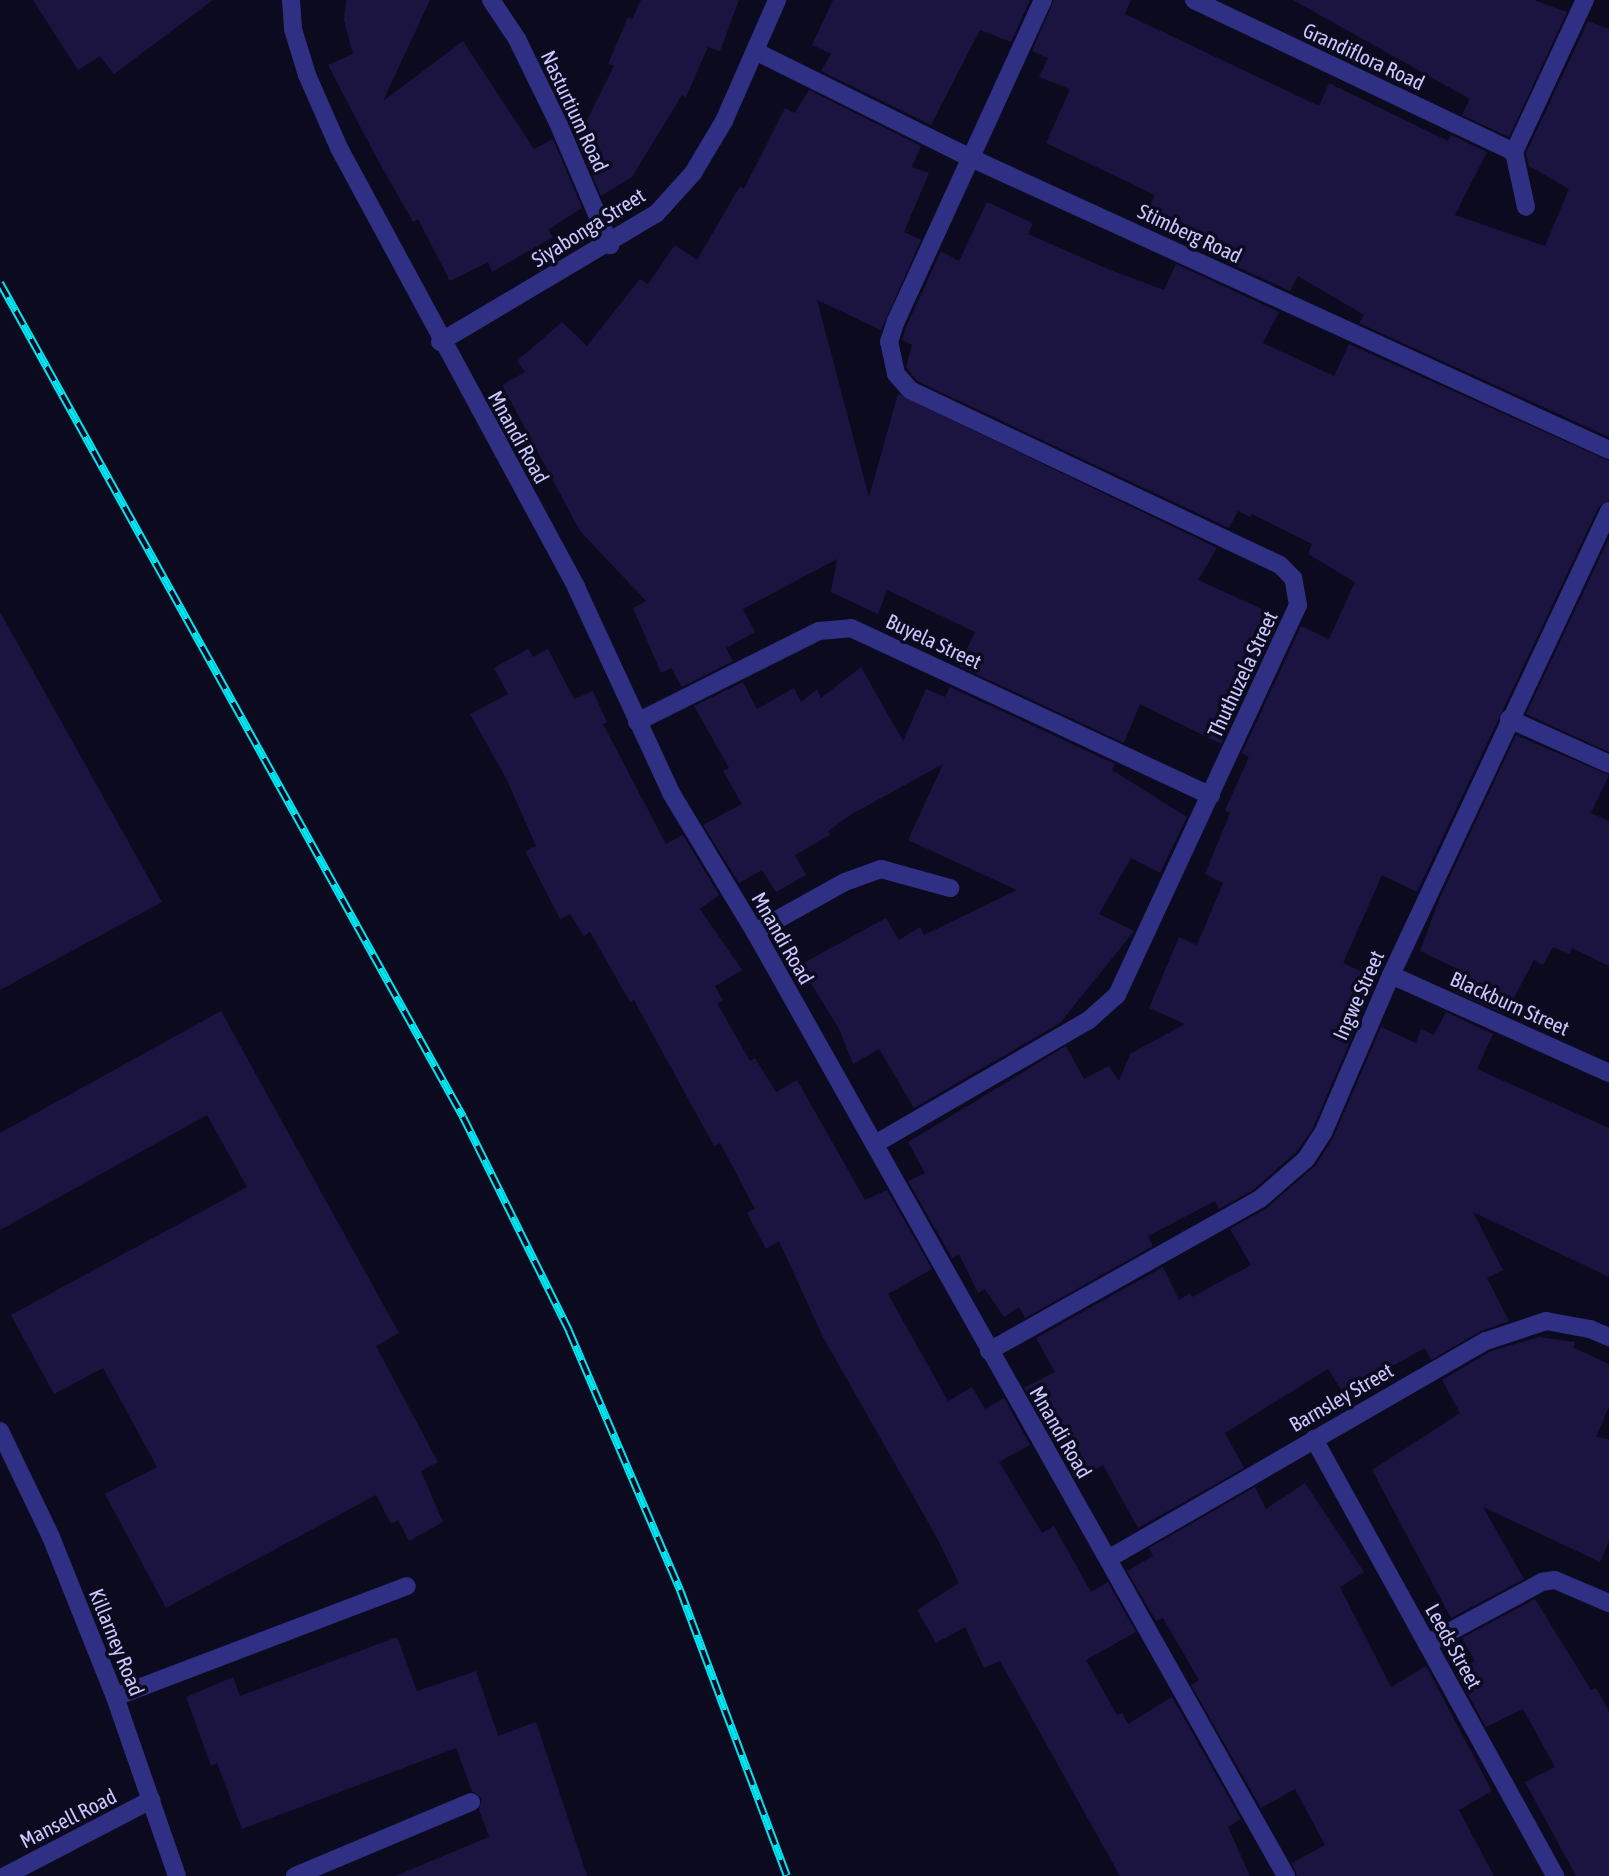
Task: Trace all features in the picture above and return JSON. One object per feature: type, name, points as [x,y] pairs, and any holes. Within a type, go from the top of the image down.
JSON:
[{"type":"street","name":"Mnandi Road","points":[[291,0],[293,29],[307,75],[440,342],[576,587],[671,793],[755,932],[1286,1876]]},
{"type":"street","name":"Nasturtium Road","points":[[491,0],[517,39],[552,111],[610,245]]},
{"type":"street","name":"Siyabonga Street","points":[[440,342],[610,245],[656,214],[693,173],[723,121],[777,0]]},
{"type":"street","points":[[971,158],[1043,0]]},
{"type":"street","name":"Grandiflora Road","points":[[1194,0],[1514,152]]},
{"type":"street","points":[[1526,207],[1514,152],[1585,0]]},
{"type":"street","name":"Stimberg Road","points":[[755,51],[971,158],[1609,450]]},
{"type":"street","name":"Thuthuzela Street","points":[[875,1144],[1107,1007],[1125,984],[1292,625],[1297,589],[1280,565],[910,390],[895,374],[889,342],[971,158]]},
{"type":"street","name":"Ingwe Street","points":[[989,1351],[1260,1199],[1289,1177],[1324,1133],[1391,975],[1609,511]]},
{"type":"street","name":"Buyela Street","points":[[637,722],[819,631],[851,628],[1211,796]]},
{"type":"street","points":[[1509,719],[1609,764]]},
{"type":"street","points":[[755,932],[845,882],[881,869],[950,888]]},
{"type":"street","name":"Blackburn Street","points":[[1391,975],[1609,1073]]},
{"type":"street","name":"Barnsley Street","points":[[1108,1559],[1486,1341],[1518,1328],[1546,1321],[1590,1328],[1609,1337]]},
{"type":"street","name":"Killarney Road","points":[[0,1431],[51,1537],[116,1697],[177,1876]]},
{"type":"street","name":"Leeds Street","points":[[1314,1439],[1555,1876]]},
{"type":"street","points":[[1427,1644],[1542,1582],[1555,1580],[1609,1603]]},
{"type":"street","points":[[116,1697],[407,1586]]},
{"type":"street","name":"Mansell Road","points":[[5,1876],[151,1800]]},
{"type":"street","points":[[295,1876],[471,1802]]},
{"type":"building","points":[[33,0],[213,0],[114,74],[100,56],[78,70]]},
{"type":"building","points":[[346,0],[430,0],[383,101],[463,41],[534,149],[553,139],[582,208],[548,230],[553,237],[492,272],[488,262],[450,281],[418,219],[413,222],[374,153],[328,65],[353,54],[344,20]]},
{"type":"building","points":[[641,0],[739,0],[720,51],[708,47],[686,97],[682,95],[632,177],[601,196],[573,129],[586,122],[614,66],[608,64],[628,17],[632,19]]},
{"type":"building","points":[[833,0],[1030,0],[1011,42],[980,30],[931,125],[821,71],[831,54],[812,45]]},
{"type":"building","points":[[1054,0],[1131,0],[1125,14],[1319,106],[1329,83],[1448,141],[1451,135],[1487,152],[1455,215],[1545,246],[1569,189],[1529,166],[1526,153],[1588,21],[1609,29],[1609,437],[1359,323],[1364,315],[1298,276],[1290,291],[1185,243],[1192,228],[1149,206],[1155,195],[1046,143],[1070,89],[1039,77],[1048,58],[1032,51]]},
{"type":"building","points":[[1293,0],[1534,0],[1567,12],[1509,137],[1462,115],[1470,99]]},
{"type":"building","points":[[809,90],[921,146],[912,167],[929,173],[904,232],[921,240],[881,330],[817,300],[869,497],[898,394],[1217,548],[1198,580],[1280,617],[1221,744],[1140,704],[1124,743],[959,666],[975,632],[887,590],[878,614],[831,592],[837,559],[743,609],[755,632],[726,648],[733,661],[682,687],[671,668],[661,673],[633,608],[646,601],[580,531],[502,385],[525,372],[517,361],[562,322],[587,346],[640,279],[648,284],[675,245],[697,260],[740,186],[744,189],[785,108],[795,113]]},
{"type":"building","points":[[987,202],[1033,223],[1028,234],[1108,269],[1164,290],[1176,264],[1279,312],[1263,343],[1334,376],[1349,344],[1609,461],[1609,500],[1599,506],[1417,892],[1382,875],[1343,963],[1367,974],[1348,1013],[1360,1018],[1313,1128],[1297,1151],[1253,1190],[1219,1209],[1215,1201],[1148,1236],[1153,1246],[1025,1318],[1019,1307],[1004,1317],[985,1289],[978,1293],[959,1254],[952,1258],[908,1181],[925,1173],[908,1142],[1066,1046],[1084,1079],[1109,1066],[1119,1081],[1130,1054],[1185,1024],[1149,1008],[1179,937],[1197,945],[1223,883],[1205,874],[1230,813],[1225,810],[1249,757],[1242,753],[1301,626],[1329,639],[1355,582],[1308,554],[1312,544],[1252,514],[1250,517],[1238,511],[1229,528],[917,381],[906,367],[912,345],[902,340],[907,325],[941,251],[959,261]]},
{"type":"building","points":[[1609,538],[1609,752],[1526,714]]},
{"type":"building","points":[[0,612],[162,902],[0,990]]},
{"type":"building","points":[[528,649],[533,657],[548,649],[574,699],[593,691],[607,722],[603,724],[666,844],[683,835],[719,895],[700,909],[742,970],[715,986],[723,1000],[717,1003],[750,1061],[755,1058],[776,1092],[797,1080],[865,1200],[887,1190],[932,1269],[888,1294],[948,1401],[972,1387],[985,1409],[1004,1398],[1030,1445],[999,1462],[1042,1533],[1054,1526],[1091,1592],[1108,1582],[1136,1632],[1086,1660],[1117,1715],[1122,1713],[1128,1724],[1172,1697],[1241,1819],[1228,1827],[1250,1876],[1120,1876],[1000,1661],[984,1668],[965,1627],[936,1643],[917,1610],[959,1583],[937,1538],[823,1337],[779,1241],[766,1249],[747,1213],[755,1209],[720,1143],[714,1146],[634,1000],[630,1002],[590,932],[584,936],[570,914],[560,919],[525,851],[536,846],[506,778],[470,714],[508,694],[494,668]]},
{"type":"building","points":[[861,667],[903,741],[926,689],[945,697],[950,687],[1115,764],[1112,770],[1187,817],[1160,873],[1131,858],[1099,914],[1134,931],[1060,1023],[914,1108],[879,1049],[853,1064],[839,1029],[800,965],[886,918],[899,940],[920,927],[924,935],[1017,890],[908,840],[943,764],[852,814],[828,831],[830,835],[795,855],[806,875],[776,892],[762,870],[739,883],[703,825],[742,804],[723,771],[729,768],[694,706],[743,682],[757,709],[794,688],[801,702],[817,689],[821,698]]},
{"type":"building","points":[[1516,735],[1609,775],[1591,813],[1609,821],[1609,966],[1572,948],[1570,954],[1553,947],[1543,965],[1534,960],[1505,1014],[1456,992],[1466,973],[1420,951],[1438,902]]},
{"type":"building","points":[[221,1011],[399,1333],[376,1346],[438,1462],[421,1471],[443,1522],[409,1541],[398,1520],[391,1524],[376,1495],[166,1608],[105,1494],[157,1467],[103,1368],[54,1394],[11,1315],[247,1187],[207,1115],[0,1230],[0,1133]]},
{"type":"building","points":[[1446,1012],[1493,1034],[1477,1069],[1609,1128],[1609,1277],[1473,1212],[1503,1270],[1487,1278],[1509,1321],[1481,1331],[1431,1360],[1425,1348],[1343,1393],[1328,1369],[1225,1433],[1244,1468],[1138,1528],[1103,1465],[1090,1472],[1063,1426],[1050,1433],[1024,1388],[1055,1372],[1036,1338],[1163,1267],[1179,1300],[1190,1293],[1192,1297],[1251,1265],[1230,1229],[1267,1208],[1316,1165],[1333,1138],[1381,1027],[1416,1043],[1421,1029],[1434,1035]]},
{"type":"building","points":[[1539,1337],[1575,1342],[1574,1348],[1609,1364],[1609,1406],[1596,1437],[1609,1439],[1609,1541],[1600,1562],[1483,1507],[1524,1579],[1451,1618],[1372,1470],[1460,1413],[1442,1380],[1491,1351]]},
{"type":"building","points":[[1305,1483],[1364,1572],[1340,1587],[1391,1687],[1426,1666],[1492,1791],[1459,1810],[1494,1876],[1297,1876],[1292,1863],[1325,1845],[1295,1789],[1261,1808],[1191,1685],[1199,1680],[1163,1618],[1156,1621],[1127,1571],[1153,1556],[1149,1548],[1255,1487],[1266,1509]]},
{"type":"building","points":[[1535,1599],[1591,1690],[1596,1688],[1609,1711],[1609,1876],[1576,1876],[1525,1782],[1555,1767],[1523,1709],[1486,1727],[1456,1673],[1475,1661],[1462,1638]]},
{"type":"building","points":[[397,1637],[417,1691],[476,1671],[498,1736],[536,1722],[587,1876],[395,1876],[489,1837],[479,1810],[482,1798],[472,1791],[456,1748],[242,1829],[217,1763],[211,1766],[186,1697],[233,1677],[240,1696]]},
{"type":"railway","points":[[0,283],[463,1117],[569,1331],[680,1590],[787,1876]]}]
